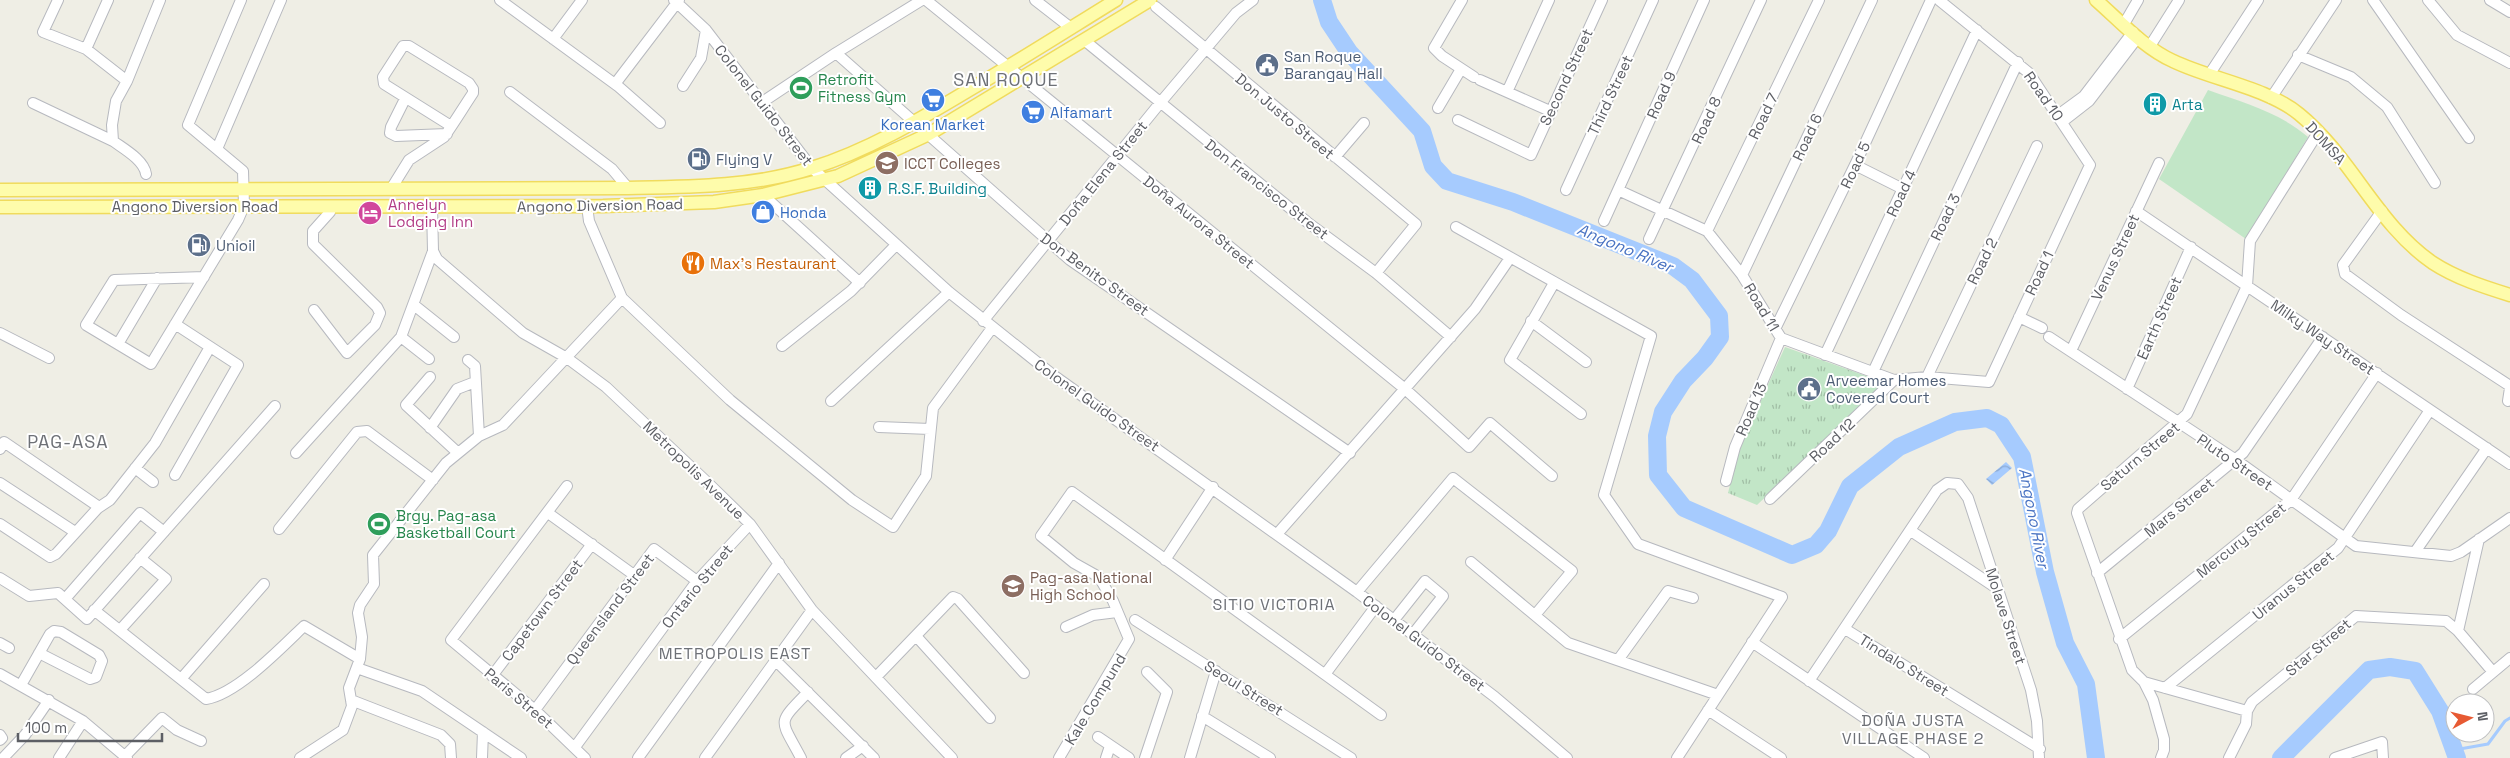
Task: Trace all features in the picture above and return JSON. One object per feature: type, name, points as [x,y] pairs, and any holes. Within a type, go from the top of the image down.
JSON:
[{"type":"main road","name":"Angono Diversion Road","points":[[0,190],[628,188],[704,186],[748,181],[812,168],[892,135],[1116,0]]},
{"type":"main road","name":"DOMSA","points":[[2096,0],[2150,46],[2172,61],[2271,98],[2297,112],[2319,131],[2406,241],[2434,264],[2480,286],[2510,295]]},
{"type":"main road","name":"Angono Diversion Road","points":[[0,206],[587,206],[671,204],[763,195],[824,180],[860,167],[929,134],[1084,40],[1153,3]]},
{"type":"main road","points":[[337,206],[343,188]]},
{"type":"main road","points":[[517,188],[517,206]]},
{"type":"street","points":[[58,0],[42,32],[86,49],[127,82]]},
{"type":"street","points":[[86,49],[108,0]]},
{"type":"street","points":[[113,141],[112,125],[116,101],[127,82],[160,0]]},
{"type":"street","points":[[204,277],[114,280],[86,325],[151,364],[230,237],[244,206],[243,171],[188,125],[241,0]]},
{"type":"street","points":[[217,149],[281,0]]},
{"type":"street","points":[[500,0],[616,84],[660,123]]},
{"type":"street","points":[[553,39],[582,0]]},
{"type":"street","points":[[761,103],[836,52],[924,0]]},
{"type":"street","name":"Doña Aurora Street","points":[[924,0],[1009,66],[1404,389],[1469,447],[1490,423],[1552,476]]},
{"type":"street","points":[[1035,0],[1071,28]]},
{"type":"street","name":"Doña Elena Street","points":[[983,321],[1205,49],[1236,13],[1253,0]]},
{"type":"street","points":[[1462,0],[1434,48],[1442,56],[1477,79],[1550,111]]},
{"type":"street","points":[[1506,92],[1549,0]]},
{"type":"street","name":"Second Street","points":[[1458,120],[1530,155],[1602,0]]},
{"type":"street","name":"Third Street","points":[[1566,190],[1653,0]]},
{"type":"street","name":"Road 9","points":[[1604,222],[1704,0]]},
{"type":"street","name":"Road 8","points":[[1649,239],[1762,0]]},
{"type":"street","name":"Road 7","points":[[1707,231],[1819,0]]},
{"type":"street","name":"Road 6","points":[[1742,275],[1872,0]]},
{"type":"street","name":"Road 5","points":[[1775,329],[1855,165],[1931,0]]},
{"type":"street","name":"Road 10","points":[[1939,0],[2018,62],[2029,73],[2090,164]]},
{"type":"street","points":[[2060,119],[2089,101],[2132,31],[2138,0]]},
{"type":"street","points":[[2150,46],[2179,0]]},
{"type":"street","points":[[2209,75],[2258,0]]},
{"type":"street","points":[[2271,98],[2336,0]]},
{"type":"street","points":[[2373,0],[2469,138]]},
{"type":"street","points":[[2428,0],[2457,36],[2510,63]]},
{"type":"street","points":[[2490,0],[2510,12]]},
{"type":"street","points":[[616,84],[677,1]]},
{"type":"street","name":"Colonel Guido Street","points":[[677,1],[706,30],[812,168],[983,321],[1053,375],[1278,533],[1376,606],[1520,717],[1567,758]]},
{"type":"street","name":"Don Justo Street","points":[[1153,3],[1205,49],[1416,224],[1376,273]]},
{"type":"street","points":[[683,86],[702,58],[706,30]]},
{"type":"street","name":"Road 4","points":[[1825,355],[1977,30]]},
{"type":"street","name":"Don Francisco Street","points":[[1084,40],[1307,222],[1376,273],[1451,337]]},
{"type":"street","points":[[391,189],[408,160],[437,143],[449,130],[473,93],[472,86],[406,45],[400,48],[383,81],[386,86],[449,130]]},
{"type":"street","name":"Don Benito Street","points":[[836,52],[1070,260],[1350,453]]},
{"type":"street","points":[[2298,55],[2351,77],[2388,107],[2435,183]]},
{"type":"street","name":"Road 3","points":[[1873,372],[2018,62]]},
{"type":"street","points":[[1438,108],[1461,69]]},
{"type":"street","points":[[510,92],[612,169],[628,188]]},
{"type":"street","points":[[405,99],[391,127],[390,133],[396,136],[449,130]]},
{"type":"street","points":[[33,103],[113,141],[141,163],[145,168],[146,174]]},
{"type":"street","points":[[1335,157],[1364,123]]},
{"type":"street","name":"Saturn Street","points":[[2161,758],[2164,750],[2164,738],[2154,700],[2144,682],[2132,670],[2119,639],[2077,513],[2078,509],[2179,424],[2187,414],[2247,286],[2250,241],[2319,131]]},
{"type":"street","name":"Road 2","points":[[1927,377],[2037,146]]},
{"type":"street","name":"Venus Street","points":[[2071,352],[2159,163]]},
{"type":"street","name":"Road 1","points":[[1989,382],[2090,164]]},
{"type":"street","points":[[1855,165],[1903,189]]},
{"type":"street","name":"Road 11","points":[[1618,190],[1707,231],[1742,275],[1781,338],[1894,380],[1927,377],[1989,382]]},
{"type":"street","points":[[763,195],[860,283]]},
{"type":"street","points":[[314,310],[347,353],[375,325],[380,313],[313,244],[313,231],[337,206]]},
{"type":"street","points":[[296,453],[400,337],[414,305],[433,251],[432,206]]},
{"type":"street","points":[[587,206],[589,221],[622,298],[730,400],[852,500],[893,527],[926,476],[933,408],[992,328]]},
{"type":"street","name":"Milky Way Street","points":[[2136,211],[2510,464]]},
{"type":"street","points":[[2382,211],[2343,266],[2345,274],[2401,315],[2510,387],[2508,402]]},
{"type":"street","points":[[1456,227],[1651,336],[1604,495],[1638,544],[1782,597],[1677,758]]},
{"type":"street","points":[[782,346],[860,283],[896,245]]},
{"type":"street","name":"Earth Street","points":[[2127,389],[2191,247]]},
{"type":"street","name":"Metropolis Avenue","points":[[433,251],[437,259],[523,333],[567,358],[606,387],[750,524],[812,610],[952,758]]},
{"type":"street","points":[[1278,533],[1451,337],[1487,293],[1510,258]]},
{"type":"street","points":[[118,344],[157,278]]},
{"type":"street","points":[[1554,283],[1510,360],[1582,414]]},
{"type":"street","points":[[832,401],[949,292]]},
{"type":"street","points":[[300,758],[343,730],[352,700],[349,688],[359,664],[362,637],[358,613],[360,605],[374,584],[373,555],[457,452],[479,436],[503,425],[622,298]]},
{"type":"street","points":[[414,305],[454,337]]},
{"type":"street","points":[[2019,317],[2042,328]]},
{"type":"street","points":[[1531,321],[1586,362]]},
{"type":"street","points":[[175,324],[238,365],[175,475]]},
{"type":"street","points":[[0,333],[49,358]]},
{"type":"street","points":[[400,337],[429,359]]},
{"type":"street","name":"Pluto Street","points":[[2049,337],[2236,460],[2356,546],[2451,556],[2461,552],[2510,518]]},
{"type":"street","name":"Mars Street","points":[[2098,573],[2236,460],[2324,337]]},
{"type":"street","name":"Road 13","points":[[1726,481],[1735,447],[1781,338]]},
{"type":"street","points":[[0,524],[50,556],[56,554],[99,507],[110,500],[155,442],[210,347]]},
{"type":"street","points":[[468,360],[475,366],[479,436]]},
{"type":"street","name":"Mercury Street","points":[[2119,639],[2291,500],[2377,373]]},
{"type":"street","points":[[430,377],[406,405],[457,452]]},
{"type":"street","name":"Road 12","points":[[1770,499],[1894,380]]},
{"type":"street","points":[[430,428],[457,389],[475,382]]},
{"type":"street","points":[[0,578],[29,596],[58,593],[87,619],[275,406]]},
{"type":"street","name":"Uranus Street","points":[[2164,688],[2338,548],[2430,410]]},
{"type":"street","points":[[879,427],[930,429]]},
{"type":"street","points":[[280,529],[356,432],[367,431],[433,480]]},
{"type":"street","points":[[0,449],[4,442],[99,507]]},
{"type":"street","points":[[2415,552],[2487,448]]},
{"type":"street","points":[[135,468],[154,482]]},
{"type":"street","points":[[1357,592],[1453,478],[1572,571],[1535,615]]},
{"type":"street","points":[[0,483],[75,532]]},
{"type":"street","name":"Molave Street","points":[[1911,530],[1937,490],[1947,483],[1953,483],[1963,489],[1968,498],[2031,690],[2039,753]]},
{"type":"street","points":[[567,486],[548,513],[634,575]]},
{"type":"street","points":[[1165,560],[1213,488]]},
{"type":"street","points":[[1066,627],[1093,615],[1117,612],[1099,577],[1074,563],[1041,536],[1072,492],[1326,673],[1381,715]]},
{"type":"street","points":[[65,599],[140,513],[164,532]]},
{"type":"street","name":"Paris Street","points":[[548,513],[451,640],[535,710],[575,746],[585,758]]},
{"type":"street","name":"Ontario Street","points":[[575,746],[697,581],[750,524]]},
{"type":"street","points":[[1809,681],[1911,530],[1998,589]]},
{"type":"street","points":[[2458,631],[2479,539]]},
{"type":"street","name":"Capetown Street","points":[[492,676],[592,544]]},
{"type":"street","name":"Queensland Street","points":[[535,710],[654,549],[697,581]]},
{"type":"street","points":[[120,630],[166,579],[140,558]]},
{"type":"street","points":[[1471,562],[1568,643],[1718,695]]},
{"type":"street","points":[[638,758],[779,563]]},
{"type":"street","points":[[1394,620],[1425,581],[1443,596],[1413,634]]},
{"type":"street","points":[[181,679],[264,584]]},
{"type":"street","points":[[1618,660],[1668,591],[1693,598]]},
{"type":"street","points":[[876,677],[953,598],[958,599],[1024,673]]},
{"type":"street","points":[[1326,673],[1376,606]]},
{"type":"street","points":[[94,610],[206,698],[217,697],[256,670],[304,626],[359,664],[422,691],[521,758]]},
{"type":"street","points":[[705,758],[812,610]]},
{"type":"street","name":"Kale Compund","points":[[1059,758],[1129,639],[1117,612]]},
{"type":"street","name":"Star Street","points":[[2229,758],[2246,724],[2247,711],[2252,702],[2356,616],[2446,622],[2458,631],[2493,672]]},
{"type":"street","name":"Seoul Street","points":[[1135,620],[1347,757]]},
{"type":"street","name":"Tindalo Street","points":[[1845,628],[2039,753]]},
{"type":"street","points":[[21,685],[39,653],[50,634],[59,630],[99,656],[102,661],[96,677],[90,679],[39,653]]},
{"type":"street","points":[[916,636],[990,718]]},
{"type":"street","points":[[1752,642],[1924,758]]},
{"type":"street","points":[[2473,689],[2510,658]]},
{"type":"street","points":[[776,661],[874,758]]},
{"type":"street","points":[[1190,758],[1216,671]]},
{"type":"street","points":[[1145,758],[1167,692],[1147,672]]},
{"type":"street","points":[[0,674],[49,700],[83,721],[126,757],[162,718],[177,730],[201,741]]},
{"type":"street","points":[[2144,682],[2247,711]]},
{"type":"street","points":[[801,758],[783,724],[784,717],[808,692]]},
{"type":"street","points":[[3,758],[25,735],[49,700]]},
{"type":"street","points":[[352,700],[441,735],[450,744],[451,758]]},
{"type":"street","points":[[1708,710],[1781,758]]},
{"type":"street","points":[[1202,716],[1270,758]]},
{"type":"street","points":[[59,758],[83,721]]},
{"type":"street","points":[[482,758],[483,732]]},
{"type":"street","points":[[0,735],[2,738],[0,740]]},
{"type":"street","points":[[1098,737],[1129,758]]},
{"type":"street","points":[[2335,758],[2382,742],[2383,758]]},
{"type":"street","points":[[846,758],[863,746]]},
{"type":"street","points":[[1106,758],[1110,746]]},
{"type":"green space","points":[[2208,90],[2273,115],[2297,128],[2308,137],[2246,239],[2159,179]]},
{"type":"green space","points":[[1785,347],[1886,383],[1757,505],[1728,493],[1739,449]]},
{"type":"water","points":[[2006,462],[2012,468],[1992,485],[1986,479]]},
{"type":"waterway","name":"Angono River","points":[[1322,0],[1329,22],[1349,52],[1422,131],[1433,166],[1447,181],[1513,202],[1673,266],[1692,280],[1719,316],[1720,337],[1705,358],[1683,381],[1663,412],[1657,436],[1658,475],[1684,508],[1792,555],[1816,545],[1828,531],[1850,486],[1899,447],[1955,422],[1987,418],[2001,425],[2022,457],[2045,572],[2065,643],[2086,684],[2096,758]]},
{"type":"waterway","name":"Angono River","points":[[2281,758],[2369,670],[2390,667],[2415,671],[2440,711],[2457,758]]},
{"type":"waterway","points":[[2454,750],[2488,744],[2505,721],[2510,718]]},
{"type":"place","name":"San Roque Barangay Hall","points":[[1267,65]]},
{"type":"place","name":"Retrofit Fitness Gym","points":[[801,88]]},
{"type":"place","name":"Korean Market","points":[[933,100]]},
{"type":"place","name":"Arta","points":[[2155,104]]},
{"type":"place","name":"Alfamart","points":[[1033,112]]},
{"type":"place","name":"Flying V","points":[[699,159]]},
{"type":"place","name":"ICCT Colleges","points":[[887,163]]},
{"type":"place","name":"R.S.F. Building","points":[[870,188]]},
{"type":"place","name":"Honda","points":[[763,212]]},
{"type":"place","name":"Annelyn Lodging Inn","points":[[370,213]]},
{"type":"place","name":"Unioil","points":[[199,245]]},
{"type":"place","name":"Max's Restaurant","points":[[693,263]]},
{"type":"place","name":"Arveemar Homes Covered Court","points":[[1809,389]]},
{"type":"place","name":"Brgy. Pag-asa Basketball Court","points":[[379,524]]},
{"type":"place","name":"Pag-asa National High School","points":[[1013,586]]},
{"type":"district","name":"SAN ROQUE","points":[[1006,79]]},
{"type":"district","name":"PAG-ASA","points":[[68,441]]},
{"type":"district","name":"SITIO VICTORIA","points":[[1274,604]]},
{"type":"district","name":"METROPOLIS EAST","points":[[735,653]]},
{"type":"district","name":"DOÑA JUSTA VILLAGE PHASE 2","points":[[1913,729]]}]
